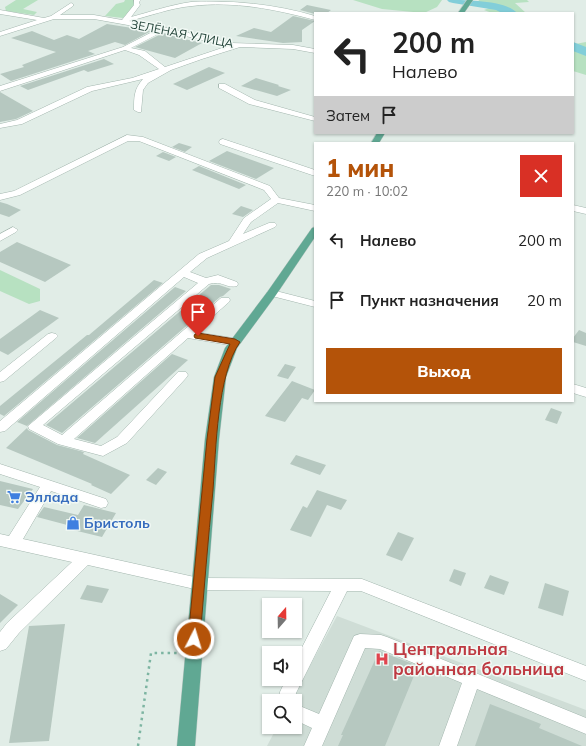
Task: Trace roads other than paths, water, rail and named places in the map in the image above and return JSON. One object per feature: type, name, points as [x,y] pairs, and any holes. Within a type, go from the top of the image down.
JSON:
[{"type":"main road","points":[[463,11],[470,0]]},
{"type":"main road","points":[[186,746],[212,439],[220,377],[231,348],[272,293],[314,231]]},
{"type":"street","points":[[122,21],[137,5],[136,1],[138,0]]},
{"type":"street","name":"ЗЕЛЁНАЯ УЛИЦА","points":[[122,21],[191,4],[240,2],[297,12],[314,18]]},
{"type":"street","points":[[53,17],[71,5]]},
{"type":"street","points":[[0,12],[45,20]]},
{"type":"street","name":"ЗЕЛЁНАЯ УЛИЦА","points":[[0,34],[53,17],[94,17],[163,29],[231,45],[293,47],[314,50]]},
{"type":"street","points":[[0,90],[125,48],[163,29]]},
{"type":"street","points":[[0,126],[19,122],[90,90],[134,80],[240,45]]},
{"type":"street","name":"ЗЕЛЁНАЯ УЛИЦА","points":[[125,48],[142,53],[164,70]]},
{"type":"street","points":[[138,110],[139,89],[142,84],[164,70]]},
{"type":"street","points":[[222,86],[252,102],[314,119]]},
{"type":"street","points":[[0,197],[17,193],[127,138],[140,139],[267,188],[276,200],[314,208]]},
{"type":"street","points":[[223,142],[314,173]]},
{"type":"street","points":[[232,242],[247,220],[276,200]]},
{"type":"street","points":[[574,208],[586,212]]},
{"type":"street","points":[[0,428],[203,256],[272,225]]},
{"type":"street","points":[[0,238],[13,230]]},
{"type":"street","points":[[183,274],[204,282]]},
{"type":"street","points":[[182,375],[122,440],[103,451],[63,440],[34,426],[204,282],[218,278],[233,284]]},
{"type":"street","points":[[272,293],[314,304]]},
{"type":"street","points":[[63,440],[225,300]]},
{"type":"street","points":[[186,334],[235,342]]},
{"type":"street","points":[[0,378],[52,336]]},
{"type":"street","points":[[574,388],[586,393]]},
{"type":"street","points":[[0,468],[101,504]]},
{"type":"street","points":[[48,485],[6,542],[199,584],[362,585],[586,674]]},
{"type":"street","points":[[0,643],[13,628],[84,560]]},
{"type":"street","points":[[302,665],[342,585]]},
{"type":"street","points":[[313,746],[360,641],[381,642],[586,726]]},
{"type":"street","points":[[448,746],[472,679]]},
{"type":"street","points":[[302,715],[323,724]]},
{"type":"waterway","points":[[453,0],[499,7],[509,12]]},
{"type":"waterway","points":[[574,46],[586,52]]},
{"type":"place","name":"Эллада","points":[[14,497]]},
{"type":"place","name":"Бристоль","points":[[73,523]]},
{"type":"place","name":"Центральная районная больница","points":[[382,659]]}]
